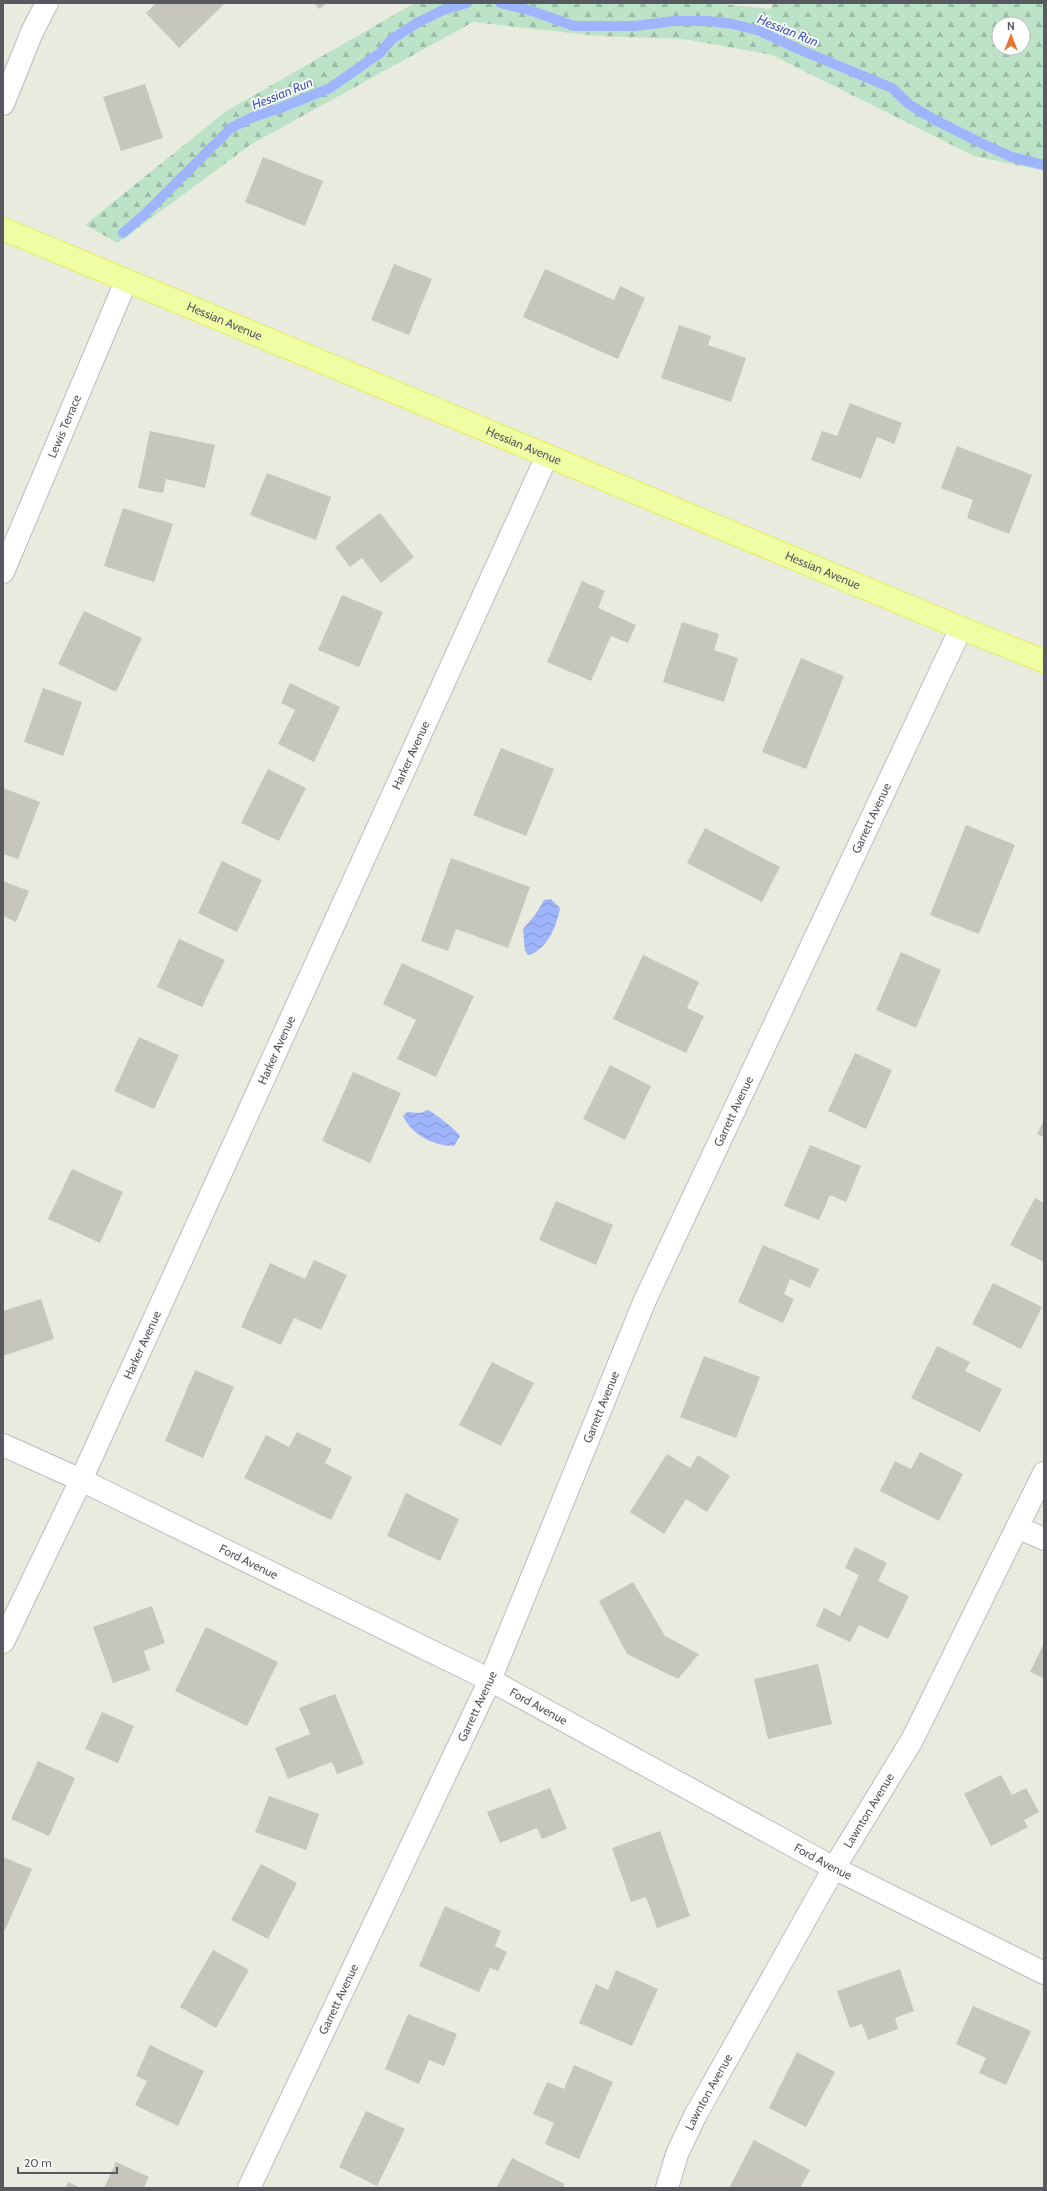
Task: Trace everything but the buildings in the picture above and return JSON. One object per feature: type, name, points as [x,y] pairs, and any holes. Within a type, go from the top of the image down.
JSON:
[{"type":"main road","name":"Hessian Avenue","points":[[3,229],[961,628],[1044,661]]},
{"type":"street","points":[[3,104],[32,32],[47,3]]},
{"type":"street","name":"Lewis Terrace","points":[[3,572],[126,281]]},
{"type":"street","name":"Harker Avenue","points":[[3,1642],[81,1480],[547,456]]},
{"type":"street","name":"Garrett Avenue","points":[[249,2188],[490,1680],[645,1300],[961,628]]},
{"type":"street","name":"Ford Avenue","points":[[3,1445],[81,1480],[490,1680],[834,1868],[1044,1973]]},
{"type":"street","name":"Lawnton Avenue","points":[[667,2188],[677,2154],[695,2116],[834,1868],[912,1740],[1044,1473]]},
{"type":"street","points":[[1017,1527],[1044,1540]]},
{"type":"green space","points":[[419,3],[713,3],[770,9],[774,3],[1044,3],[1044,171],[974,156],[772,55],[683,39],[599,36],[473,22],[250,145],[118,243],[85,225],[225,112],[411,5]]},
{"type":"water","points":[[551,899],[560,908],[554,929],[546,943],[541,948],[535,953],[528,955],[525,951],[523,929],[535,915],[544,900]]},
{"type":"water","points":[[428,1110],[455,1130],[460,1136],[454,1146],[431,1142],[424,1138],[412,1129],[403,1116],[407,1112],[420,1113]]},
{"type":"waterway","name":"Hessian Run","points":[[123,233],[145,214],[231,128],[253,117],[278,109],[330,88],[380,53],[392,39],[417,23],[443,10],[467,3]]},
{"type":"waterway","name":"Hessian Run","points":[[500,3],[532,11],[574,26],[635,26],[674,21],[709,21],[733,24],[760,31],[798,49],[892,88],[910,105],[935,120],[985,145],[1012,157],[1044,165]]}]
